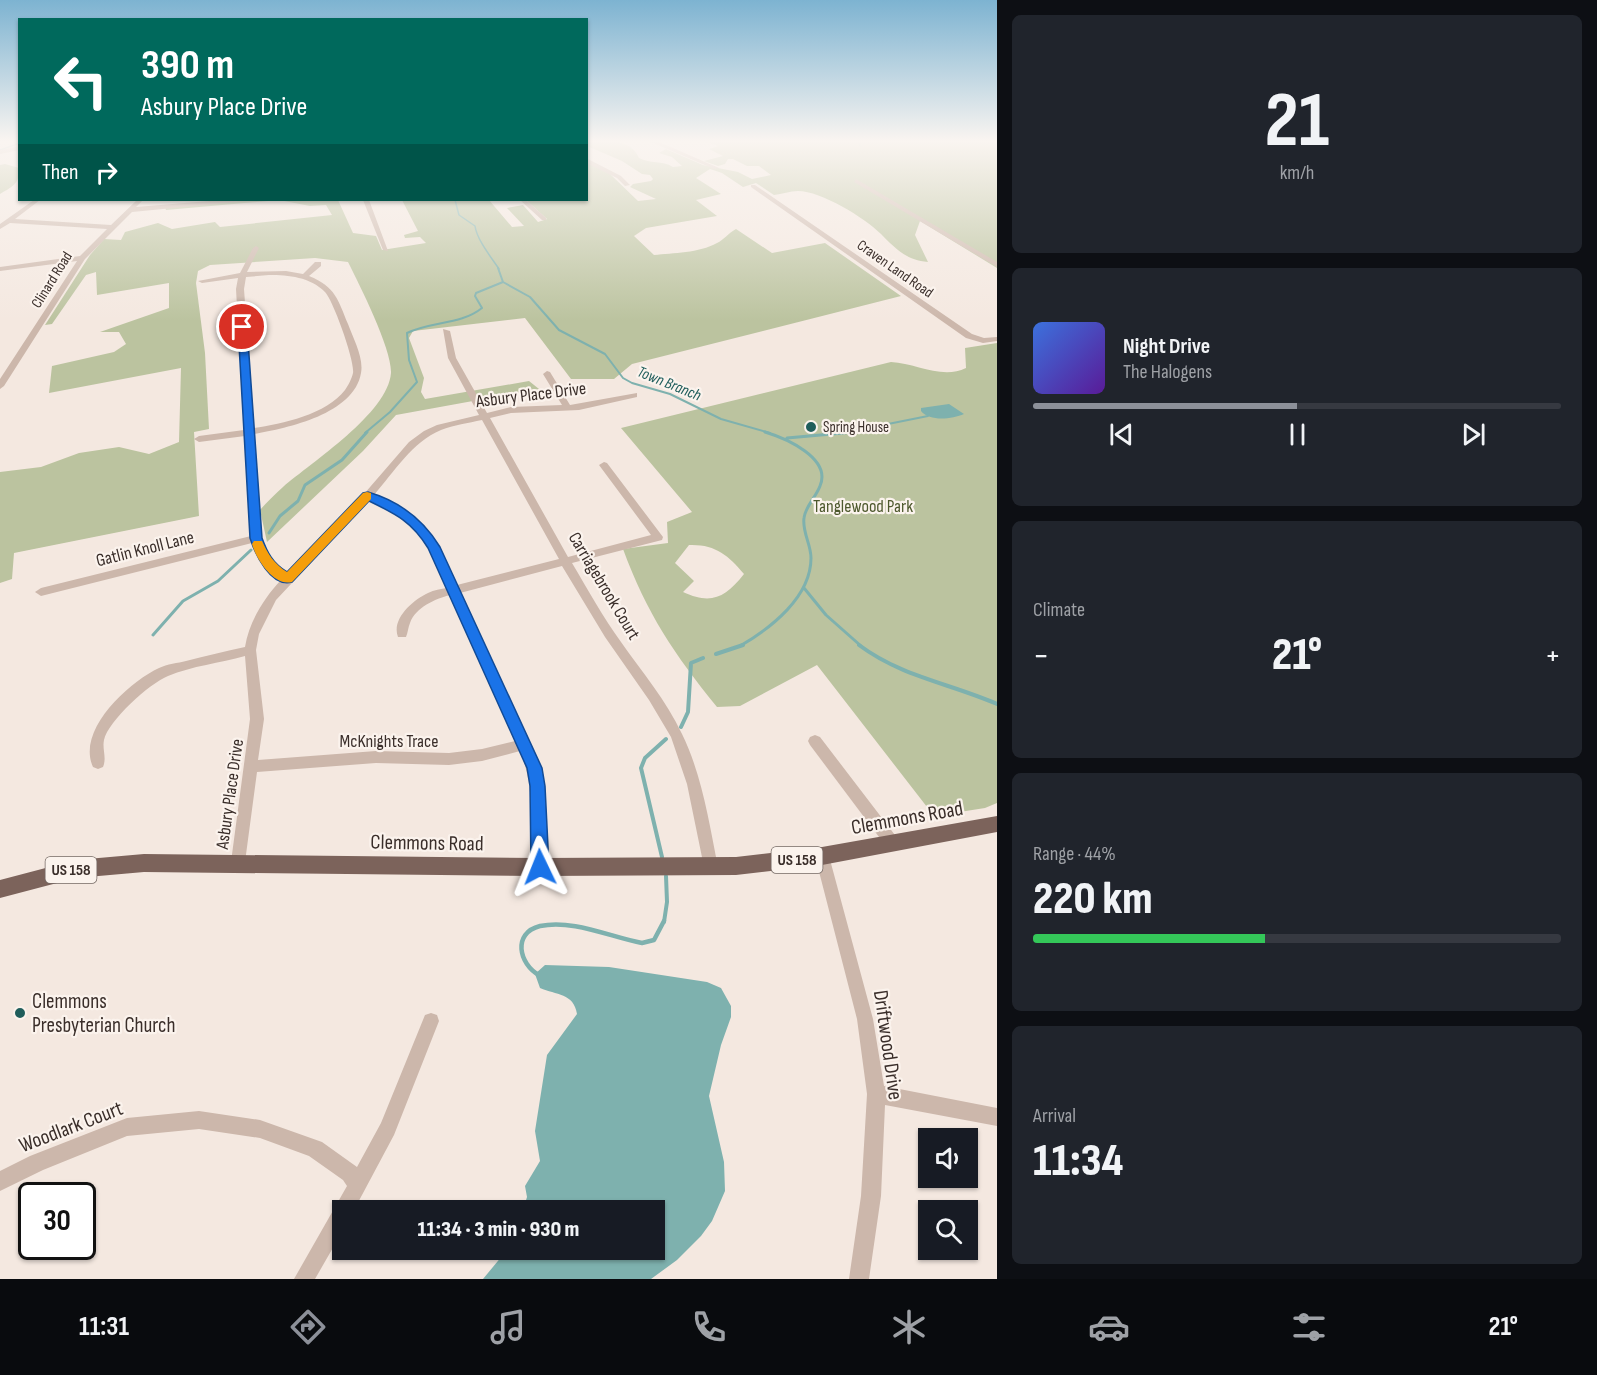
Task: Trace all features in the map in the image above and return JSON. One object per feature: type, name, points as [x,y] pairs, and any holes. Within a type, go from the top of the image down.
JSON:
[{"type":"main road","name":"Clemmons Road","points":[[0,889],[47,875],[98,866],[238,862],[540,867],[711,867],[761,864],[894,844],[997,824]]},
{"type":"street","points":[[0,227],[34,202]]},
{"type":"street","name":"Clinard Road","points":[[0,386],[82,258],[110,227],[138,202]]},
{"type":"street","points":[[128,210],[218,202]]},
{"type":"street","points":[[367,202],[386,250]]},
{"type":"street","points":[[525,202],[544,219]]},
{"type":"street","name":"Craven Land Road","points":[[776,202],[969,336],[982,341],[997,339]]},
{"type":"street","points":[[891,202],[997,265]]},
{"type":"street","points":[[10,221],[110,227]]},
{"type":"street","points":[[256,248],[242,276],[240,288],[256,538],[261,553],[274,570],[288,579]]},
{"type":"street","points":[[0,269],[82,258]]},
{"type":"street","points":[[304,276],[318,264]]},
{"type":"street","points":[[199,439],[249,432],[306,418],[332,406],[350,389],[357,374],[356,360],[330,292],[322,284],[304,276],[278,273],[202,281]]},
{"type":"street","name":"Carriagebrook Court","points":[[446,331],[452,358],[484,416],[610,634],[663,710],[677,736],[694,780],[711,867]]},
{"type":"street","points":[[547,374],[568,408]]},
{"type":"street","name":"Asbury Place Drive","points":[[238,862],[257,719],[250,650],[252,634],[272,597],[368,496],[412,444],[427,433],[440,427],[484,416],[525,409],[568,408],[634,395]]},
{"type":"street","points":[[402,634],[402,624],[413,609],[432,596],[658,537],[604,465]]},
{"type":"street","points":[[368,496],[404,513],[424,532],[434,547],[534,768],[537,786],[540,867]]},
{"type":"street","name":"Gatlin Knoll Lane","points":[[41,592],[256,538]]},
{"type":"street","points":[[98,763],[97,739],[111,714],[136,691],[162,672],[250,650]]},
{"type":"street","points":[[815,741],[894,844]]},
{"type":"street","name":"McKnights Trace","points":[[252,765],[376,757],[450,759],[482,755],[524,744]]},
{"type":"street","name":"Driftwood Drive","points":[[822,856],[863,1010],[876,1094],[871,1196],[859,1279]]},
{"type":"street","points":[[350,1200],[388,1129],[431,1021]]},
{"type":"street","points":[[876,1094],[931,1104],[952,1111],[997,1117]]},
{"type":"street","name":"Woodlark Court","points":[[0,1181],[37,1163],[126,1128],[199,1120],[260,1129],[315,1149],[350,1173],[358,1186]]},
{"type":"street","points":[[304,1279],[332,1231]]},
{"type":"green space","points":[[230,202],[260,202],[166,210],[165,207]]},
{"type":"green space","points":[[288,202],[339,202],[353,233],[376,236],[382,250],[426,243],[420,237],[405,238],[404,235],[418,231],[403,202],[490,202],[512,227],[524,226],[507,208],[523,205],[538,222],[547,219],[528,202],[698,202],[717,216],[646,228],[634,236],[654,255],[702,249],[719,242],[736,229],[772,253],[825,243],[901,296],[632,364],[614,379],[571,379],[525,318],[413,331],[409,338],[424,378],[421,392],[425,399],[529,381],[539,389],[396,415],[363,451],[267,542],[260,510],[283,487],[347,436],[363,420],[387,388],[391,373],[390,362],[374,318],[348,262],[315,258],[210,265],[198,271],[196,283],[205,353],[209,429],[194,432],[199,516],[14,553],[12,579],[0,583],[0,472],[41,467],[79,453],[119,447],[149,454],[179,442],[181,368],[49,393],[52,366],[114,352],[126,344],[119,332],[100,332],[169,308],[169,283],[97,295],[96,272],[86,275],[52,324],[45,325],[90,255],[104,239],[121,240],[125,232],[158,223],[172,229],[215,222],[220,227],[332,215],[326,205],[310,206]]},
{"type":"green space","points":[[833,202],[997,202],[997,268],[920,221],[915,235],[928,262],[913,259]]},
{"type":"green space","name":"Tanglewood Park","points":[[997,343],[997,803],[985,808],[934,816],[817,665],[740,706],[717,707],[675,651],[652,614],[623,549],[668,543],[667,522],[692,512],[621,428],[891,362],[938,372],[957,371],[966,368],[965,348]],"holes":[[[689,545],[698,545],[720,552],[744,574],[724,594],[702,598],[683,592],[694,581],[675,563]]]},
{"type":"water","points":[[949,404],[964,414],[935,418],[921,411],[921,408]]},
{"type":"water","points":[[545,965],[609,967],[707,982],[721,988],[731,1006],[731,1017],[721,1045],[709,1096],[724,1162],[725,1191],[712,1221],[701,1236],[677,1260],[651,1279],[483,1279],[499,1260],[665,1260],[665,1200],[526,1200],[525,1186],[540,1161],[535,1131],[547,1055],[577,1014],[568,998],[540,988],[535,974]]},
{"type":"waterway","name":"Town Branch","points":[[455,202],[459,215],[475,226],[481,243],[499,269]]},
{"type":"waterway","name":"Town Branch","points":[[498,268],[503,282]]},
{"type":"waterway","points":[[365,433],[390,412],[417,382],[409,360],[407,333],[474,313],[482,308],[475,296],[476,293],[503,282]]},
{"type":"waterway","name":"Town Branch","points":[[503,282],[530,297],[559,330],[605,354],[623,378],[632,383],[670,394],[721,419],[770,433]]},
{"type":"waterway","points":[[843,433],[928,416]]},
{"type":"waterway","points":[[269,533],[280,516],[298,501],[305,485],[342,460],[367,432]]},
{"type":"waterway","name":"Town Branch","points":[[740,646],[776,621],[797,598],[804,586],[811,558],[804,518],[820,486],[822,476],[813,458],[804,451],[784,439],[765,432]]},
{"type":"waterway","points":[[843,433],[854,432]]},
{"type":"waterway","points":[[787,438],[843,433]]},
{"type":"waterway","points":[[153,635],[183,601],[218,581],[251,550]]},
{"type":"waterway","points":[[804,588],[826,615],[861,646]]},
{"type":"waterway","points":[[859,645],[892,665],[997,704]]},
{"type":"waterway","points":[[716,654],[740,646]]},
{"type":"waterway","points":[[681,727],[688,712],[691,663],[703,658]]},
{"type":"waterway","points":[[662,857],[641,768],[645,758],[666,739]]},
{"type":"waterway","points":[[664,922],[667,902],[666,876]]},
{"type":"waterway","points":[[539,975],[532,970],[523,957],[522,942],[525,935],[540,926],[553,924],[578,927],[642,943],[654,940],[664,921]]},
{"type":"slow traffic","points":[[258,544],[261,553],[274,570],[288,579],[367,496]]},
{"type":"place","name":"Spring House","points":[[811,427]]},
{"type":"place","name":"Clemmons Presbyterian Church","points":[[20,1013]]},
{"type":"route","points":[[242,327],[256,538],[261,553],[274,570],[288,579],[368,496],[404,513],[424,532],[434,547],[534,768],[537,786],[540,867]]}]
